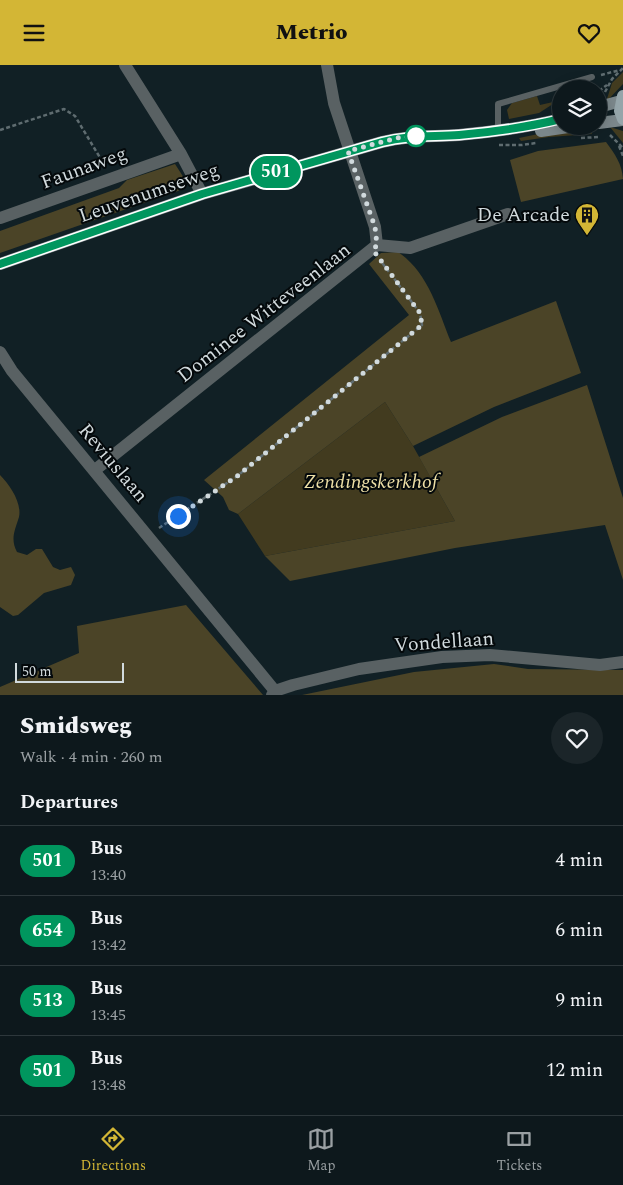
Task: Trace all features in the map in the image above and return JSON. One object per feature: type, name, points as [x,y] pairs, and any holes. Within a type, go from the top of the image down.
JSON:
[{"type":"main road","points":[[607,104],[622,98],[623,120],[607,122]]},
{"type":"main road","name":"Leuvenumseweg","points":[[498,133],[552,121]]},
{"type":"main road","name":"Leuvenumseweg","points":[[0,264],[202,194],[397,138],[552,128]]},
{"type":"street","points":[[125,65],[181,154],[202,194]]},
{"type":"street","name":"Dominee Witteveenlaan","points":[[95,470],[375,248],[375,227],[348,151],[328,82],[327,65]]},
{"type":"street","name":"Faunaweg","points":[[0,218],[181,154]]},
{"type":"street","points":[[375,248],[410,248],[508,214]]},
{"type":"street","name":"Reviuslaan","points":[[0,352],[12,371],[95,470],[273,693]]},
{"type":"street","name":"Vondellaan","points":[[273,693],[359,669],[442,657],[490,655],[600,665],[623,662]]},
{"type":"lane","points":[[498,133],[498,104],[592,77]]},
{"type":"path","points":[[592,77],[622,69]]},
{"type":"path","points":[[607,85],[622,69]]},
{"type":"path","points":[[0,130],[58,109],[68,111],[74,116],[112,178]]},
{"type":"path","points":[[610,135],[621,147],[623,156]]},
{"type":"path","points":[[148,536],[236,477],[422,325],[420,313],[375,248]]},
{"type":"green space","points":[[623,72],[623,84],[607,101],[607,99],[612,83]]},
{"type":"green space","points":[[537,96],[540,105],[552,102],[552,105],[539,113],[509,119],[507,110],[512,103]]},
{"type":"green space","points":[[610,127],[623,131],[623,143]]},
{"type":"green space","points":[[552,132],[552,135],[578,135],[521,141],[519,138]]},
{"type":"green space","name":"Zendingskerkhof","points":[[385,402],[413,446],[455,521],[265,556],[238,514]]},
{"type":"shaded area","points":[[606,142],[618,159],[623,179],[521,202],[510,160],[538,151]]},
{"type":"shaded area","points":[[175,164],[184,178],[183,188],[178,191],[0,253],[0,231],[119,188],[127,180]]},
{"type":"shaded area","points":[[398,252],[408,260],[425,281],[451,342],[556,301],[581,373],[494,407],[413,446],[385,402],[238,514],[229,510],[223,497],[204,480],[409,315],[369,264],[381,253]]},
{"type":"shaded area","points":[[587,385],[623,498],[623,580],[605,525],[455,548],[290,581],[265,556],[455,521],[419,457],[502,417]]},
{"type":"shaded area","points":[[0,475],[8,484],[19,506],[19,517],[14,539],[17,552],[27,555],[36,549],[42,549],[53,567],[60,570],[71,567],[75,575],[71,585],[44,593],[18,615],[13,616],[0,607]]},
{"type":"shaded area","points":[[186,605],[263,695],[0,695],[0,687],[79,653],[77,626]]},
{"type":"shaded area","points":[[494,664],[528,669],[623,670],[623,695],[302,695],[414,672]]},
{"type":"bus line","name":"501","points":[[0,264],[202,194],[397,138],[459,135],[552,121]]},
{"type":"place","name":"De Arcade","points":[[587,236]]},
{"type":"route","points":[[178,516],[236,477],[422,325],[420,313],[373,250],[377,245],[375,227],[348,151],[397,138],[416,136]]}]
